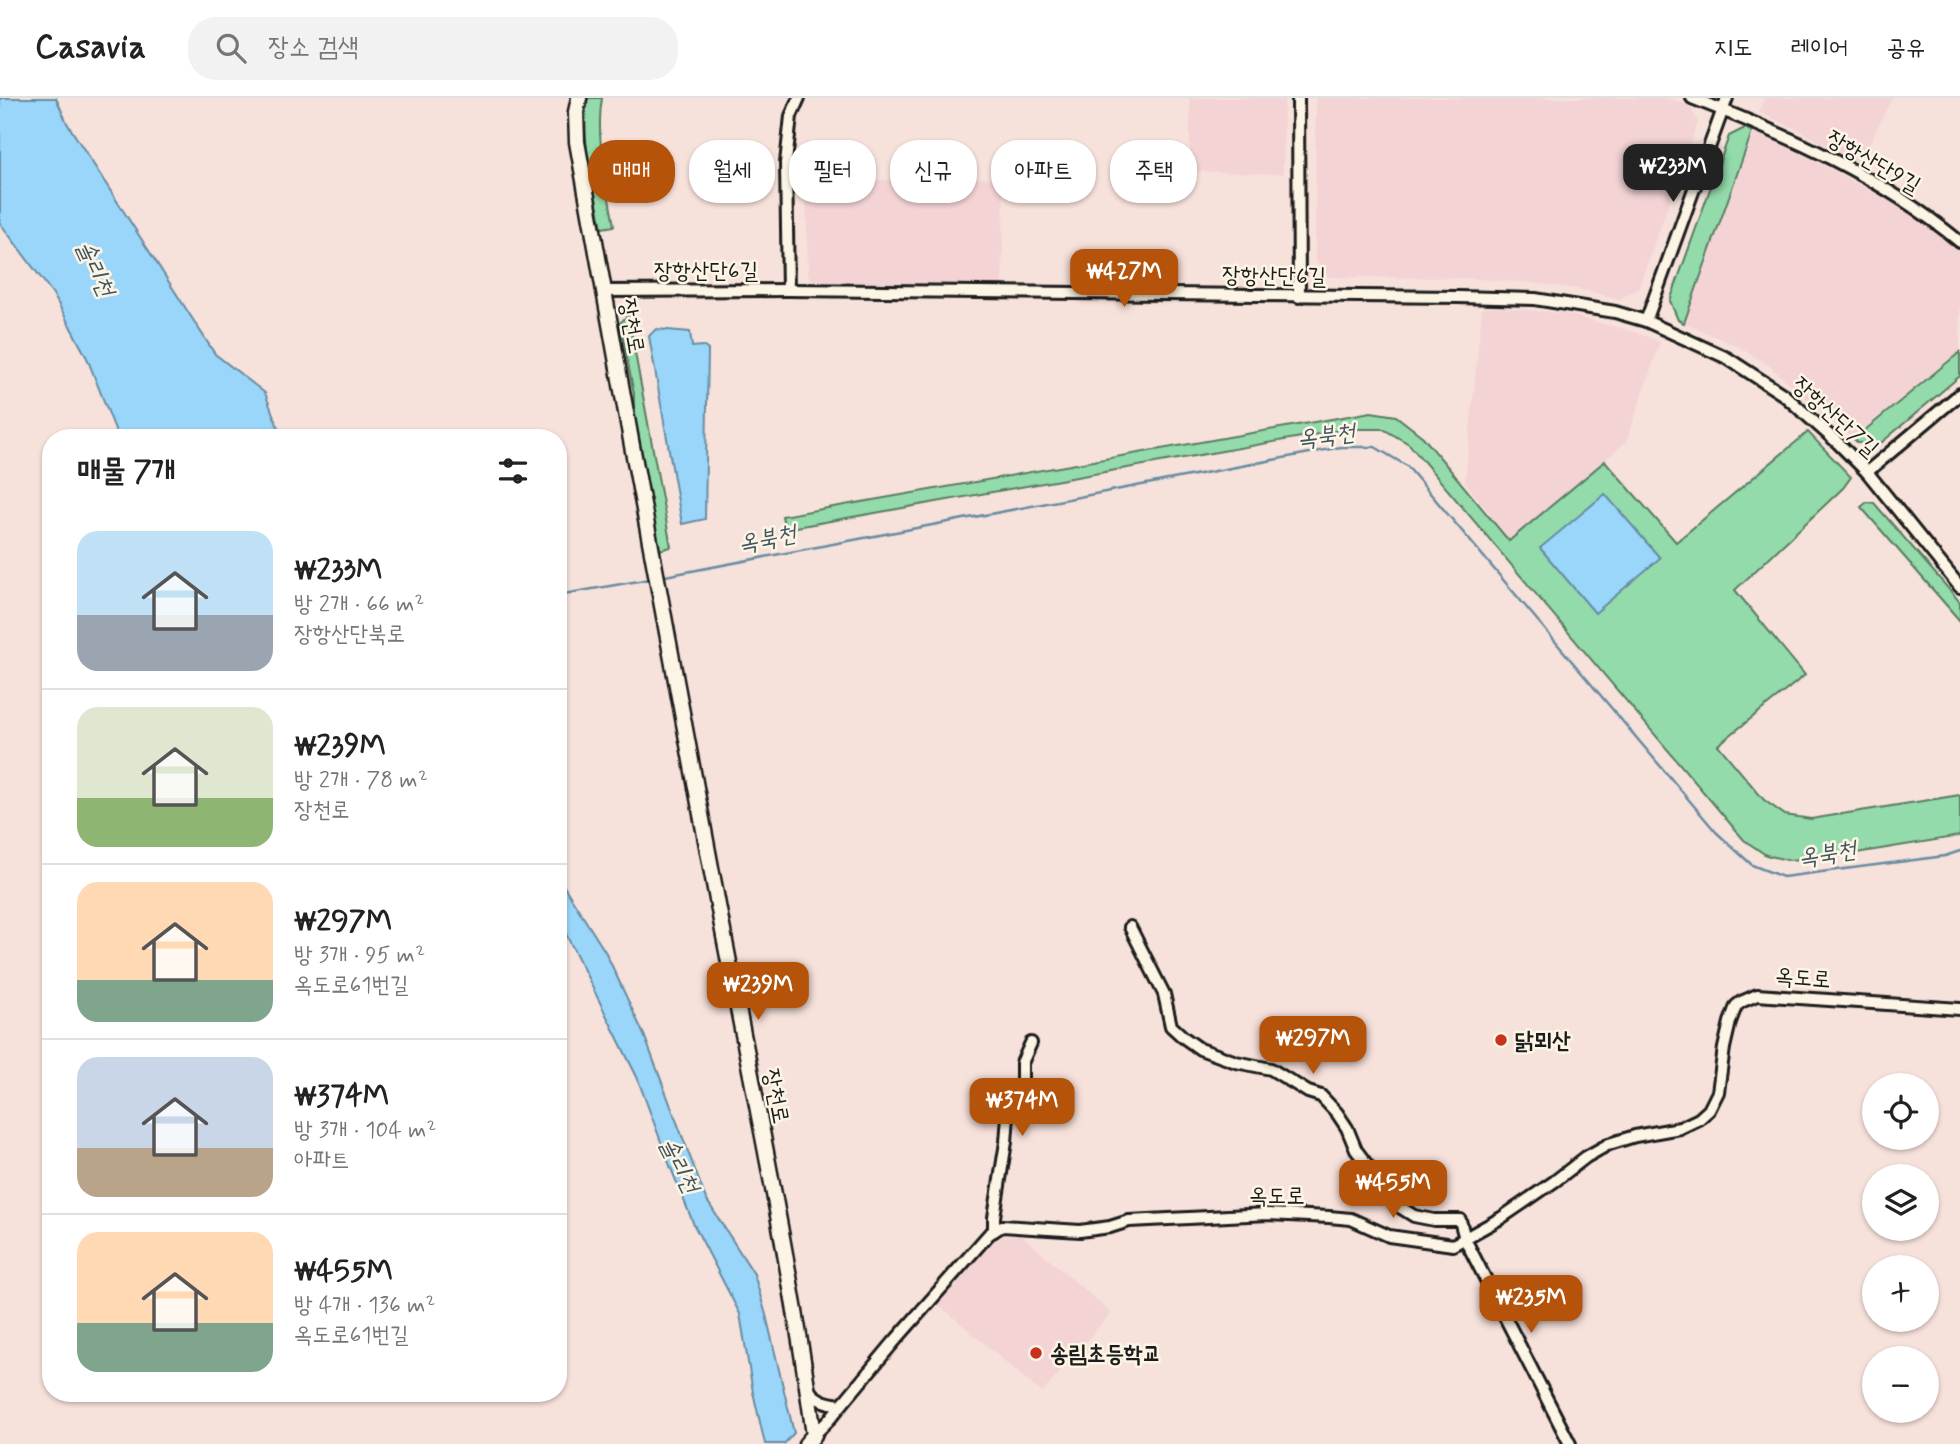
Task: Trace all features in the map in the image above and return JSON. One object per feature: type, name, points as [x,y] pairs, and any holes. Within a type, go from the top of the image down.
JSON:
[{"type":"main road","name":"장천로","points":[[579,98],[576,112],[577,142],[692,772],[789,1278],[806,1387],[810,1439]]},
{"type":"street","points":[[788,290],[786,163],[791,116],[799,98]]},
{"type":"street","points":[[1298,98],[1298,297]]},
{"type":"street","name":"장항산단9길","points":[[1692,98],[1773,130],[1836,161],[1890,191],[1960,242]]},
{"type":"street","points":[[1647,321],[1727,98]]},
{"type":"street","name":"장항산단6길","points":[[604,291],[788,290],[1535,299],[1615,312],[1647,321]]},
{"type":"street","name":"장항산단7길","points":[[1647,321],[1727,358],[1784,395],[1867,472],[1960,587]]},
{"type":"street","points":[[1867,472],[1960,394]]},
{"type":"street","points":[[1130,927],[1164,995],[1171,1026],[1200,1049],[1236,1062],[1271,1069],[1308,1092],[1321,1096],[1348,1128],[1356,1150],[1398,1206],[1414,1216],[1434,1220],[1460,1220],[1465,1240],[1570,1444]]},
{"type":"street","name":"옥도로","points":[[994,1231],[1002,1226],[1080,1231],[1129,1221],[1268,1214],[1351,1219],[1389,1236],[1453,1245],[1502,1218],[1586,1157],[1609,1144],[1680,1128],[1699,1119],[1709,1110],[1718,1092],[1730,1022],[1736,1006],[1741,1002],[1757,995],[1960,1009]]},
{"type":"street","points":[[810,1439],[994,1231],[1008,1116],[1022,1082],[1022,1063],[1031,1043]]},
{"type":"street","points":[[806,1387],[816,1399],[841,1405]]},
{"type":"shaded area","points":[[1190,98],[1284,98],[1283,174],[1197,171],[1197,140],[1190,140]]},
{"type":"shaded area","points":[[1316,98],[1666,98],[1689,105],[1698,122],[1638,289],[1619,299],[1585,290],[1526,282],[1464,278],[1329,277],[1315,259]]},
{"type":"shaded area","points":[[1764,98],[1892,98],[1860,163],[1759,112]]},
{"type":"shaded area","points":[[1754,132],[1812,159],[1900,207],[1960,252],[1960,351],[1852,438],[1767,364],[1737,346],[1685,323]]},
{"type":"shaded area","points":[[977,178],[991,178],[991,203],[1004,203],[1002,286],[819,284],[808,275],[806,203],[876,203],[876,180],[890,180],[890,203],[977,203]]},
{"type":"shaded area","points":[[1482,308],[1562,313],[1635,332],[1660,342],[1626,442],[1510,540],[1465,482]]},
{"type":"shaded area","name":"송림초등학교","points":[[1021,1235],[1111,1313],[1042,1393],[938,1304],[994,1238]]},
{"type":"green space","points":[[588,98],[602,98],[601,140],[588,140],[588,153],[585,129]]},
{"type":"green space","points":[[1745,128],[1752,132],[1684,323],[1678,320],[1670,301],[1729,136]]},
{"type":"green space","points":[[597,203],[610,203],[614,226],[602,228]]},
{"type":"green space","points":[[628,315],[671,547],[659,550],[620,323]]},
{"type":"green space","points":[[1960,352],[1960,376],[1881,443],[1858,443],[1854,439]]},
{"type":"green space","points":[[1371,412],[1396,416],[1423,437],[1509,541],[1605,461],[1676,542],[1808,432],[1851,477],[1843,488],[1735,590],[1805,675],[1718,745],[1764,800],[1785,815],[1811,819],[1960,795],[1960,836],[1832,857],[1787,860],[1766,855],[1744,840],[1409,444],[1383,429],[1346,429],[785,529],[782,516]]},
{"type":"green space","points":[[1867,502],[1874,503],[1960,602],[1960,621],[1861,507]]},
{"type":"water","name":"솔리천","points":[[0,98],[56,98],[67,123],[215,354],[265,393],[279,429],[115,429],[87,358],[53,294],[0,223]]},
{"type":"water","points":[[656,329],[690,332],[692,347],[703,346],[708,350],[705,519],[682,524],[649,336]]},
{"type":"water","points":[[1605,494],[1660,558],[1595,613],[1540,548]]},
{"type":"water","name":"솔리천","points":[[567,891],[606,953],[644,1035],[706,1199],[754,1274],[794,1433],[784,1444],[765,1444],[740,1314],[694,1225],[637,1077],[567,936]]},
{"type":"waterway","name":"옥북천","points":[[660,577],[1341,447],[1375,447],[1407,466],[1716,832],[1752,865],[1783,877],[1945,856],[1960,851]]},
{"type":"waterway","name":"옥북천","points":[[567,593],[650,579]]},
{"type":"place","name":"닭뫼산","points":[[1501,1040]]},
{"type":"place","name":"송림초등학교","points":[[1036,1353]]}]
